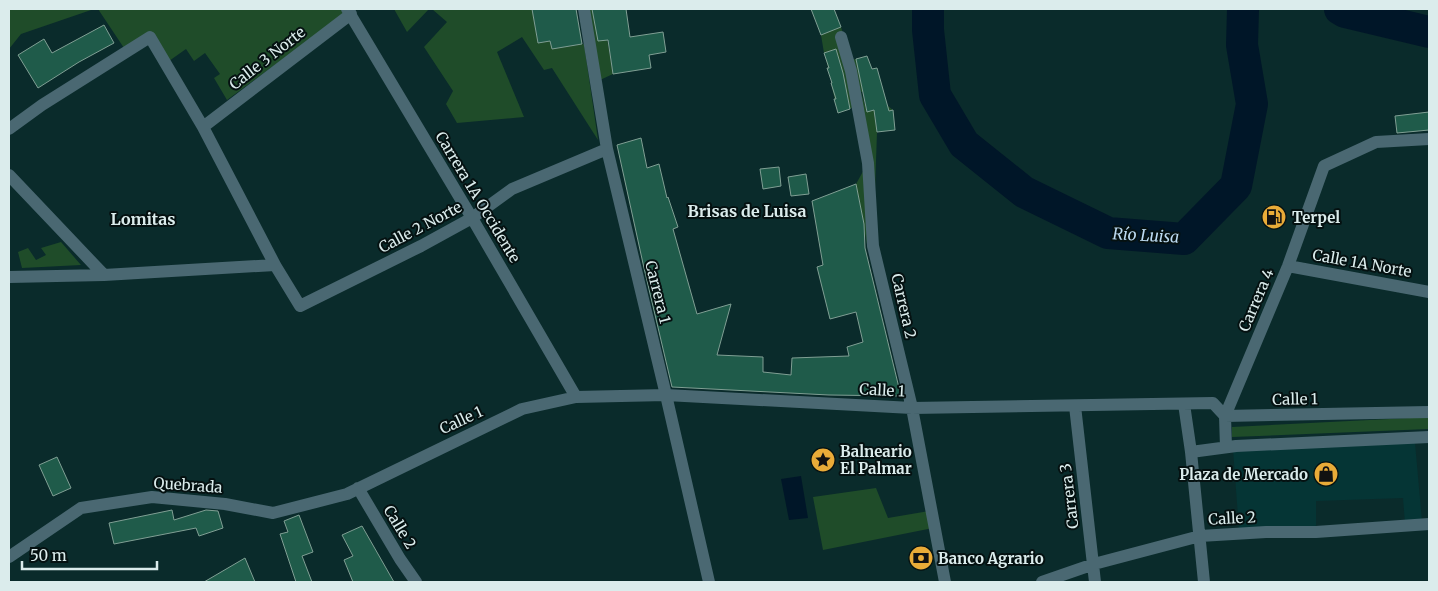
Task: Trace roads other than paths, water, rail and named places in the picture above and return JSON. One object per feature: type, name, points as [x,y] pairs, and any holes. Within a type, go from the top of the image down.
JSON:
[{"type":"street","name":"Carrera 1","points":[[584,9],[607,149],[709,582]]},
{"type":"street","name":"Calle 3 Norte","points":[[203,127],[349,11]]},
{"type":"street","name":"Carrera 1A Occidente","points":[[349,11],[576,397]]},
{"type":"street","points":[[9,129],[42,105],[150,37],[203,127],[275,265],[104,275],[9,277]]},
{"type":"street","name":"Carrera 2","points":[[841,37],[851,71],[868,163],[873,246],[912,408],[945,582]]},
{"type":"street","name":"Carrera 4","points":[[1226,447],[1225,416],[1288,266],[1324,166],[1376,142],[1429,139]]},
{"type":"street","name":"Calle 2 Norte","points":[[275,265],[300,306],[421,246],[472,218],[512,189],[607,149]]},
{"type":"street","points":[[9,174],[104,275]]},
{"type":"street","name":"Calle 1A Norte","points":[[1288,266],[1429,292]]},
{"type":"street","name":"Calle 1","points":[[353,491],[522,409],[576,397],[666,395],[912,408],[1213,403],[1225,416],[1429,412]]},
{"type":"street","points":[[1184,404],[1191,452],[1204,582]]},
{"type":"street","name":"Carrera 3","points":[[1075,406],[1095,582]]},
{"type":"street","points":[[1191,452],[1226,447],[1429,437]]},
{"type":"street","name":"Quebrada","points":[[9,557],[81,508],[152,497],[225,504],[273,513],[353,491]]},
{"type":"street","name":"Calle 2","points":[[353,491],[416,582]]},
{"type":"street","name":"Calle 2","points":[[1042,582],[1094,564],[1200,536],[1266,532],[1316,532],[1429,524]]},
{"type":"waterway","name":"Río Luisa","points":[[928,9],[928,30],[935,95],[964,144],[1024,192],[1108,233],[1184,239],[1236,186],[1252,104],[1242,45],[1243,9]]},
{"type":"waterway","name":"Río Luisa","points":[[1340,9],[1345,12],[1429,32]]},
{"type":"place","name":"Terpel","points":[[1274,217]]},
{"type":"place","name":"Balneario El Palmar","points":[[823,460]]},
{"type":"place","name":"Plaza de Mercado","points":[[1326,474]]},
{"type":"place","name":"Banco Agrario","points":[[921,558]]},
{"type":"district","name":"Brisas de Luisa","points":[[747,211]]},
{"type":"district","name":"Lomitas","points":[[143,219]]}]
